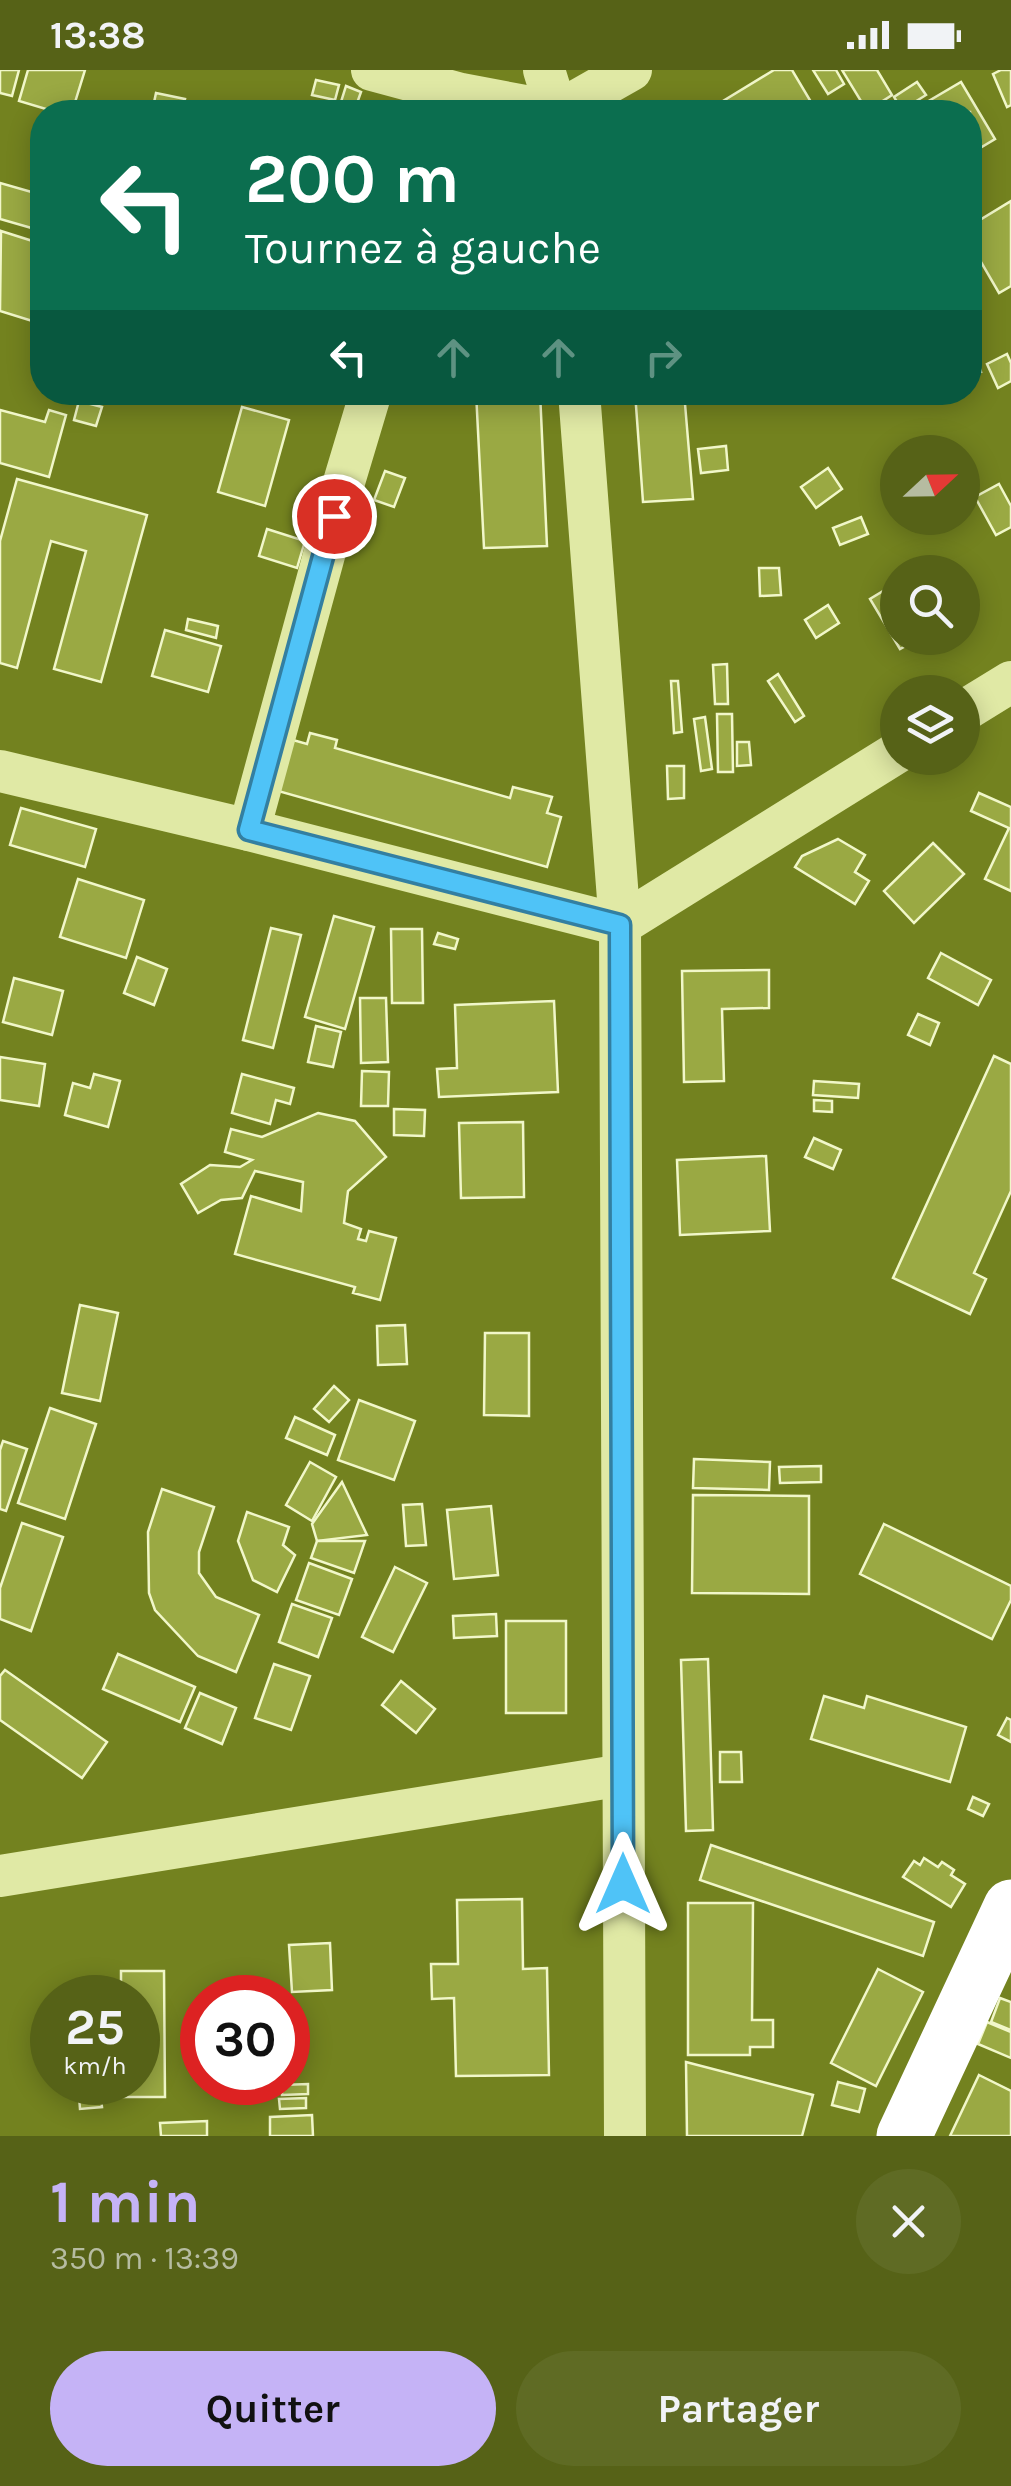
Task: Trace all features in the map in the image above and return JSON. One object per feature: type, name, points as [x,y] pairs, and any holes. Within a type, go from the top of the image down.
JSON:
[{"type":"highway","points":[[904,2136],[1011,1908]]},
{"type":"street","points":[[372,70],[451,100]]},
{"type":"street","points":[[544,70],[553,100]]},
{"type":"street","points":[[578,100],[632,70]]},
{"type":"street","points":[[249,830],[367,405]]},
{"type":"street","points":[[580,405],[620,925],[624,2136]]},
{"type":"street","points":[[980,701],[1011,682]]},
{"type":"street","points":[[0,771],[620,925],[880,763]]},
{"type":"street","points":[[0,1876],[622,1776]]},
{"type":"building","points":[[0,70],[19,70],[12,96],[0,93]]},
{"type":"building","points":[[28,70],[85,70],[76,100],[30,100],[30,104],[19,101]]},
{"type":"building","points":[[774,70],[792,70],[810,100],[725,100]]},
{"type":"building","points":[[813,70],[836,70],[844,84],[828,94]]},
{"type":"building","points":[[842,70],[877,70],[892,95],[884,100],[860,100]]},
{"type":"building","points":[[1011,70],[1011,105],[1007,107],[993,74]]},
{"type":"building","points":[[316,80],[339,85],[335,100],[312,95]]},
{"type":"building","points":[[917,82],[926,95],[918,100],[894,97]]},
{"type":"building","points":[[961,82],[972,100],[930,100]]},
{"type":"building","points":[[346,86],[361,92],[358,100],[342,100]]},
{"type":"building","points":[[156,93],[185,99],[185,100],[155,100]]},
{"type":"building","points":[[982,117],[995,139],[982,147]]},
{"type":"building","points":[[0,183],[30,192],[30,228],[0,219]]},
{"type":"building","points":[[1011,201],[1011,286],[999,293],[982,264],[982,219]]},
{"type":"building","points":[[1,231],[30,240],[30,320],[0,311]]},
{"type":"building","points":[[1007,354],[1011,381],[998,388],[987,364]]},
{"type":"building","points":[[78,405],[102,407],[96,426],[74,420]]},
{"type":"building","points":[[477,405],[541,405],[547,546],[484,548]]},
{"type":"building","points":[[636,405],[685,405],[693,499],[643,502]]},
{"type":"building","points":[[242,407],[289,420],[265,506],[218,492]]},
{"type":"building","points":[[0,410],[45,422],[49,410],[66,415],[49,477],[0,463]]},
{"type":"building","points":[[726,446],[728,470],[701,473],[698,449]]},
{"type":"building","points":[[828,468],[842,489],[816,508],[801,487]]},
{"type":"building","points":[[385,471],[405,478],[394,507],[374,500]]},
{"type":"building","points":[[17,479],[147,515],[101,682],[54,669],[86,551],[51,541],[17,668],[0,663],[0,541]]},
{"type":"building","points":[[999,484],[1011,506],[1011,527],[996,535],[980,506],[980,494]]},
{"type":"building","points":[[861,517],[868,534],[840,545],[833,528]]},
{"type":"building","points":[[267,529],[305,541],[297,568],[259,556]]},
{"type":"building","points":[[759,568],[779,568],[781,595],[760,596]]},
{"type":"building","points":[[880,593],[880,616],[870,599]]},
{"type":"building","points":[[828,605],[839,623],[816,638],[805,620]]},
{"type":"building","points":[[188,619],[218,626],[216,638],[186,630]]},
{"type":"building","points":[[165,630],[221,646],[208,692],[152,676]]},
{"type":"building","points":[[727,664],[728,704],[715,704],[713,665]]},
{"type":"building","points":[[778,674],[804,716],[795,722],[768,681]]},
{"type":"building","points":[[671,681],[678,681],[682,732],[674,733]]},
{"type":"building","points":[[717,714],[732,714],[733,772],[718,772]]},
{"type":"building","points":[[705,717],[712,769],[701,771],[694,719]]},
{"type":"building","points":[[310,733],[337,740],[335,748],[510,798],[513,787],[552,797],[547,813],[561,817],[547,867],[278,791],[293,740],[307,744]]},
{"type":"building","points":[[737,742],[749,742],[751,765],[737,766]]},
{"type":"building","points":[[667,766],[684,766],[684,798],[668,799]]},
{"type":"building","points":[[979,793],[1011,807],[1011,891],[985,879],[1009,828],[971,811]]},
{"type":"building","points":[[21,808],[96,829],[85,867],[10,845]]},
{"type":"building","points":[[838,839],[865,855],[855,872],[869,881],[855,904],[795,867],[802,856]]},
{"type":"building","points":[[933,843],[964,874],[914,923],[884,891]]},
{"type":"building","points":[[78,879],[144,900],[126,958],[60,937]]},
{"type":"building","points":[[334,916],[374,927],[345,1029],[305,1017]]},
{"type":"building","points":[[271,928],[301,935],[273,1048],[243,1040]]},
{"type":"building","points":[[391,929],[422,929],[423,1003],[392,1003]]},
{"type":"building","points":[[438,933],[458,939],[455,949],[434,944]]},
{"type":"building","points":[[941,953],[991,980],[978,1005],[928,978]]},
{"type":"building","points":[[137,957],[167,969],[154,1005],[124,993]]},
{"type":"building","points":[[769,970],[769,1008],[722,1009],[724,1081],[684,1082],[682,971]]},
{"type":"building","points":[[14,978],[63,991],[52,1035],[3,1022]]},
{"type":"building","points":[[360,998],[386,998],[388,1062],[361,1063]]},
{"type":"building","points":[[554,1001],[558,1092],[439,1097],[437,1069],[457,1068],[455,1005]]},
{"type":"building","points":[[918,1014],[939,1023],[930,1045],[908,1035]]},
{"type":"building","points":[[316,1026],[341,1032],[333,1067],[308,1062]]},
{"type":"building","points":[[994,1056],[1011,1064],[1011,1191],[974,1273],[986,1279],[970,1314],[893,1278]]},
{"type":"building","points":[[0,1057],[45,1064],[39,1106],[0,1100]]},
{"type":"building","points":[[362,1071],[389,1072],[388,1106],[361,1106]]},
{"type":"building","points":[[94,1074],[120,1081],[108,1127],[65,1115],[73,1083],[90,1088]]},
{"type":"building","points":[[242,1074],[294,1088],[290,1104],[276,1100],[270,1124],[232,1113]]},
{"type":"building","points":[[814,1081],[859,1084],[858,1098],[813,1095]]},
{"type":"building","points":[[814,1100],[832,1101],[832,1112],[814,1111]]},
{"type":"building","points":[[394,1109],[425,1110],[424,1136],[394,1135]]},
{"type":"building","points":[[318,1113],[355,1121],[386,1157],[348,1191],[344,1223],[361,1229],[358,1239],[366,1241],[369,1231],[396,1238],[380,1300],[353,1293],[355,1287],[235,1254],[251,1196],[301,1211],[303,1182],[255,1171],[242,1198],[221,1200],[198,1213],[181,1184],[210,1165],[240,1167],[252,1160],[225,1152],[231,1129],[262,1137]]},
{"type":"building","points":[[523,1122],[524,1197],[461,1198],[459,1123]]},
{"type":"building","points":[[814,1138],[841,1150],[833,1169],[805,1157]]},
{"type":"building","points":[[766,1156],[770,1231],[680,1235],[677,1160]]},
{"type":"building","points":[[80,1305],[118,1313],[100,1401],[62,1393]]},
{"type":"building","points":[[405,1325],[407,1364],[378,1365],[377,1326]]},
{"type":"building","points":[[485,1333],[529,1333],[529,1416],[484,1415]]},
{"type":"building","points":[[334,1386],[349,1400],[329,1422],[314,1409]]},
{"type":"building","points":[[359,1400],[415,1421],[394,1480],[338,1460]]},
{"type":"building","points":[[50,1408],[96,1424],[65,1519],[18,1503]]},
{"type":"building","points":[[295,1417],[335,1435],[327,1455],[286,1438]]},
{"type":"building","points":[[3,1441],[27,1449],[6,1511],[0,1509]]},
{"type":"building","points":[[694,1459],[770,1462],[769,1490],[693,1488]]},
{"type":"building","points":[[310,1462],[336,1477],[312,1521],[286,1505]]},
{"type":"building","points":[[821,1466],[821,1482],[780,1483],[779,1467]]},
{"type":"building","points":[[342,1482],[367,1535],[317,1541],[312,1524]]},
{"type":"building","points":[[162,1489],[214,1507],[199,1552],[199,1573],[216,1597],[259,1615],[236,1672],[198,1656],[155,1610],[149,1593],[148,1532]]},
{"type":"building","points":[[693,1495],[809,1496],[809,1594],[692,1593]]},
{"type":"building","points":[[422,1504],[426,1545],[406,1546],[403,1505]]},
{"type":"building","points":[[491,1506],[498,1575],[454,1579],[447,1510]]},
{"type":"building","points":[[247,1512],[289,1527],[283,1545],[295,1555],[277,1592],[253,1580],[238,1541]]},
{"type":"building","points":[[22,1523],[63,1537],[31,1631],[0,1619],[0,1588]]},
{"type":"building","points":[[884,1524],[1011,1586],[1011,1600],[992,1639],[860,1574]]},
{"type":"building","points":[[317,1541],[365,1541],[354,1573],[311,1558]]},
{"type":"building","points":[[309,1563],[352,1579],[339,1615],[296,1600]]},
{"type":"building","points":[[395,1567],[427,1583],[393,1652],[362,1637]]},
{"type":"building","points":[[292,1604],[332,1618],[318,1657],[279,1642]]},
{"type":"building","points":[[496,1614],[497,1636],[454,1638],[453,1616]]},
{"type":"building","points":[[506,1621],[566,1621],[566,1713],[506,1713]]},
{"type":"building","points":[[118,1654],[195,1687],[180,1722],[103,1689]]},
{"type":"building","points":[[708,1659],[713,1830],[686,1831],[681,1660]]},
{"type":"building","points":[[274,1664],[310,1676],[291,1730],[255,1718]]},
{"type":"building","points":[[5,1670],[107,1742],[82,1778],[0,1720],[0,1676]]},
{"type":"building","points":[[401,1681],[435,1709],[416,1733],[382,1705]]},
{"type":"building","points":[[200,1693],[236,1708],[222,1744],[185,1728]]},
{"type":"building","points":[[824,1696],[864,1708],[867,1696],[966,1727],[950,1782],[811,1739]]},
{"type":"building","points":[[1007,1718],[1011,1720],[1011,1742],[998,1735]]},
{"type":"building","points":[[720,1752],[741,1752],[742,1782],[720,1782]]},
{"type":"building","points":[[973,1797],[989,1804],[983,1816],[968,1809]]},
{"type":"building","points":[[711,1845],[934,1922],[923,1956],[700,1880]]},
{"type":"building","points":[[924,1858],[938,1867],[942,1862],[954,1870],[951,1875],[965,1884],[951,1907],[903,1877],[914,1861],[920,1865]]},
{"type":"building","points":[[522,1899],[523,1969],[547,1968],[549,2075],[456,2076],[454,1998],[432,1999],[431,1964],[458,1964],[457,1900]]},
{"type":"building","points":[[688,1903],[753,1903],[752,2020],[773,2020],[773,2047],[750,2047],[750,2055],[688,2055]]},
{"type":"building","points":[[330,1943],[332,1990],[310,1991],[310,1975],[291,1975],[289,1945]]},
{"type":"building","points":[[878,1969],[923,1992],[876,2086],[831,2063]]},
{"type":"building","points":[[121,1971],[164,1971],[165,2097],[160,2097],[160,1975],[121,1975]]},
{"type":"building","points":[[1000,1998],[1011,2002],[1011,2030],[991,2022]]},
{"type":"building","points":[[987,2022],[1011,2032],[1011,2058],[978,2044]]},
{"type":"building","points":[[686,2062],[813,2095],[802,2136],[687,2136]]},
{"type":"building","points":[[979,2075],[1011,2091],[1011,2136],[950,2136]]},
{"type":"building","points":[[838,2082],[865,2089],[859,2112],[832,2105]]},
{"type":"building","points":[[80,2105],[102,2105],[102,2107],[80,2109]]},
{"type":"building","points":[[280,2105],[306,2105],[306,2108],[280,2109]]},
{"type":"building","points":[[312,2115],[313,2136],[270,2136],[270,2117]]},
{"type":"building","points":[[207,2121],[207,2136],[161,2136],[160,2123]]},
{"type":"route","points":[[334,516],[249,830],[620,925],[623,1884]]}]
